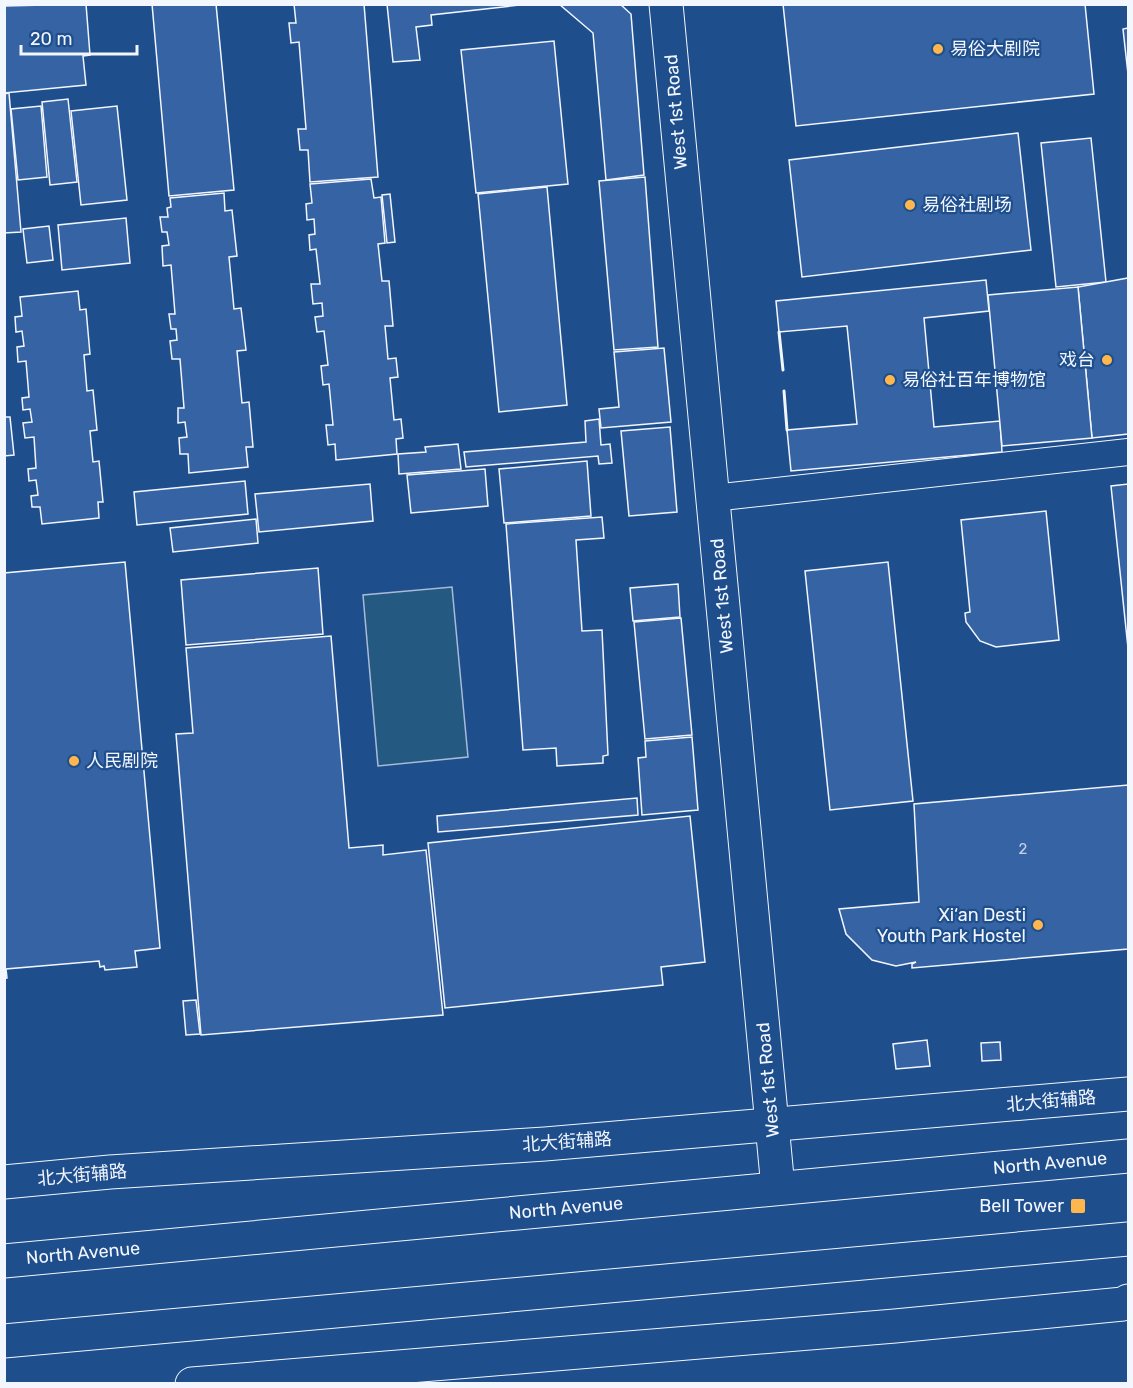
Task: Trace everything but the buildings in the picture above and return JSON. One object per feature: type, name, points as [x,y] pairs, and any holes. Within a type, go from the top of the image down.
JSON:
[{"type":"street","name":"West 1st Road","points":[[666,4],[778,1188]]},
{"type":"street","points":[[713,498],[1128,452]]},
{"type":"street","name":"北大街辅路","points":[[4,1182],[110,1172],[545,1144],[1128,1094]]},
{"type":"street","name":"North Avenue","points":[[4,1261],[1128,1156]]},
{"type":"street","points":[[4,1341],[1128,1239]]},
{"type":"street","points":[[192,1383],[895,1326],[1123,1304],[1128,1301]]},
{"type":"shaded area","points":[[452,587],[468,757],[378,766],[363,595]]},
{"type":"wall","points":[[779,332],[783,370]]},
{"type":"wall","points":[[784,391],[787,430]]},
{"type":"place","name":"易俗大剧院","points":[[938,49]]},
{"type":"place","name":"易俗社剧场","points":[[910,205]]},
{"type":"place","name":"戏台","points":[[1107,360]]},
{"type":"place","name":"易俗社百年博物馆","points":[[890,380]]},
{"type":"place","name":"人民剧院","points":[[74,761]]},
{"type":"place","name":"Xi‘an Desti Youth Park Hostel","points":[[1038,925]]},
{"type":"place","name":"Bell Tower","points":[[1078,1206]]}]
